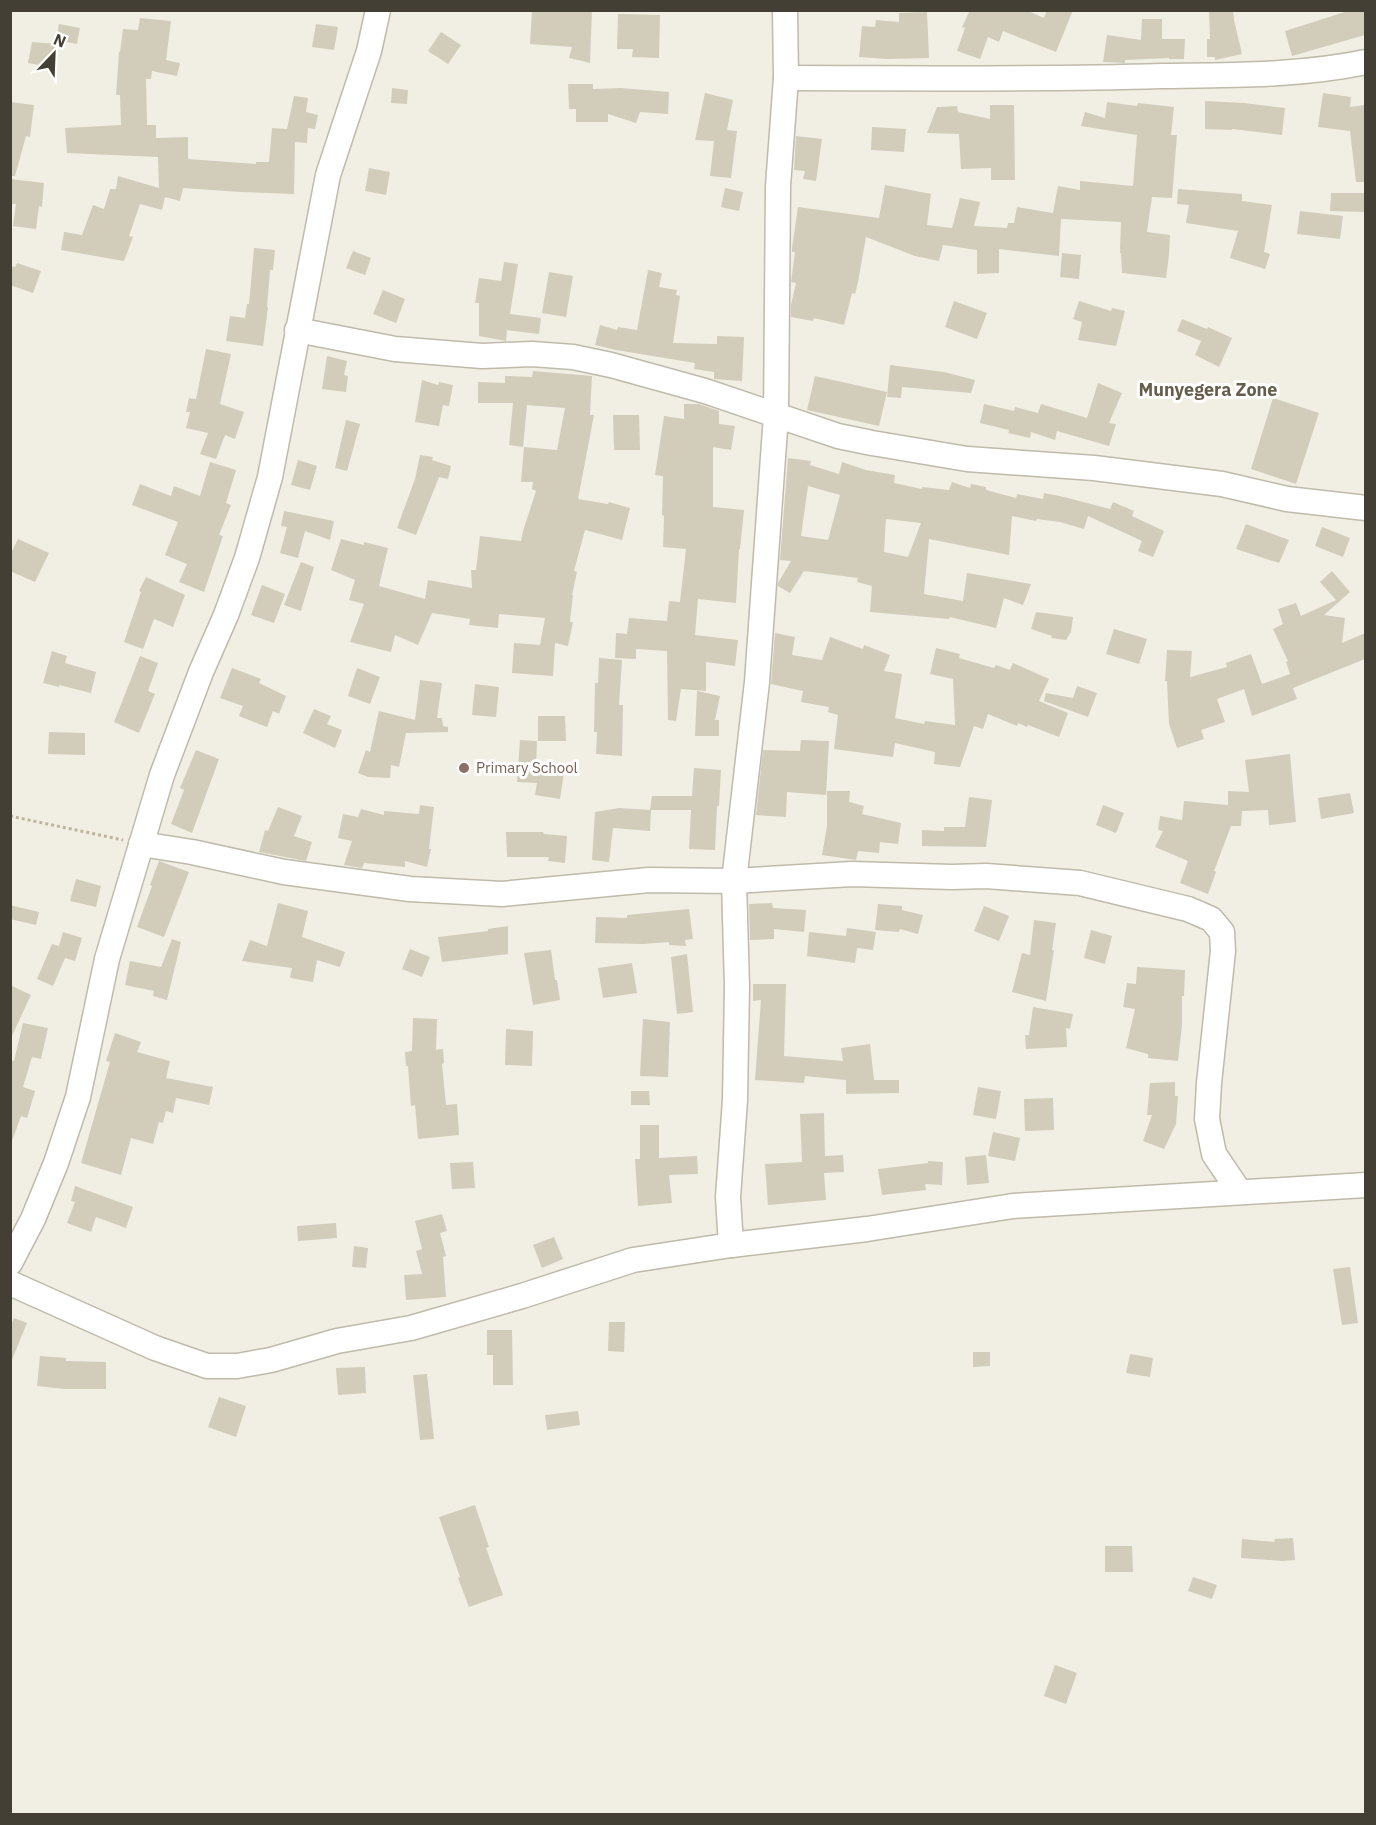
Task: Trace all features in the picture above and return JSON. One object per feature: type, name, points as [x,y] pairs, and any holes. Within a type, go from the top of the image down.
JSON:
[{"type":"street","points":[[10,1263],[33,1218],[52,1172],[78,1098],[107,958],[162,775],[247,558],[270,477],[328,175],[369,51],[378,10]]},
{"type":"street","points":[[731,1245],[728,1197],[735,1077],[737,987],[734,881],[757,682],[776,415],[778,186],[786,78],[785,10]]},
{"type":"street","points":[[786,78],[1058,79],[1258,74],[1342,67],[1365,62]]},
{"type":"street","points":[[297,330],[395,349],[482,356],[532,354],[573,357],[612,365],[705,391],[838,436],[872,443],[967,459],[1105,470],[1222,484],[1287,499],[1365,508]]},
{"type":"street","points":[[141,844],[192,852],[284,872],[410,890],[502,894],[649,880],[734,881],[852,874],[998,876],[1080,883],[1188,909],[1211,919],[1222,932],[1223,951],[1207,1119],[1214,1155],[1239,1191]]},
{"type":"street","points":[[10,1284],[155,1348],[207,1366],[237,1366],[271,1360],[337,1341],[411,1328],[522,1296],[633,1260],[731,1245],[867,1229],[1013,1206],[1365,1185]]},
{"type":"path","points":[[10,816],[141,844]]},
{"type":"building","points":[[532,10],[592,10],[590,63],[569,58],[572,47],[530,44]]},
{"type":"building","points":[[970,10],[1026,10],[1044,18],[1047,10],[1073,10],[1056,52],[1003,31],[999,42],[988,37],[980,59],[957,51],[965,28],[962,27]]},
{"type":"building","points":[[1233,10],[1242,54],[1215,60],[1215,57],[1207,57],[1207,39],[1210,39],[1209,11]]},
{"type":"building","points":[[1351,10],[1365,10],[1365,35],[1292,56],[1285,31]]},
{"type":"building","points":[[927,12],[929,58],[859,57],[862,26],[875,27],[876,20],[899,22],[899,13]]},
{"type":"building","points":[[618,14],[660,15],[659,58],[632,57],[633,49],[617,49]]},
{"type":"building","points":[[140,18],[171,21],[166,60],[180,63],[177,76],[152,71],[151,79],[146,79],[147,125],[156,125],[156,138],[188,137],[188,159],[256,164],[256,162],[269,162],[272,128],[287,129],[294,96],[308,98],[306,112],[318,115],[315,129],[308,128],[307,143],[295,142],[294,194],[183,188],[180,201],[165,197],[162,210],[140,204],[129,236],[133,237],[124,261],[61,250],[64,232],[82,235],[93,205],[104,209],[110,189],[116,189],[118,176],[159,188],[158,157],[67,153],[65,128],[121,125],[120,95],[116,95],[123,29],[138,30]]},
{"type":"building","points":[[1142,19],[1162,19],[1162,39],[1185,39],[1184,59],[1125,60],[1125,63],[1103,62],[1107,35],[1141,40]]},
{"type":"building","points":[[59,24],[80,28],[77,44],[56,40]]},
{"type":"building","points":[[316,24],[338,27],[334,50],[312,47]]},
{"type":"building","points":[[441,32],[461,45],[448,64],[428,51]]},
{"type":"building","points":[[32,42],[59,44],[55,68],[28,63]]},
{"type":"building","points":[[568,84],[593,84],[593,89],[621,88],[669,92],[668,114],[640,112],[636,123],[608,114],[608,122],[576,122],[576,109],[569,109]]},
{"type":"building","points":[[392,88],[408,90],[407,104],[391,103]]},
{"type":"building","points":[[705,93],[733,100],[727,130],[737,131],[731,178],[710,176],[714,141],[695,140]]},
{"type":"building","points":[[1323,93],[1351,97],[1350,107],[1365,105],[1365,182],[1356,182],[1350,131],[1318,127]]},
{"type":"building","points":[[1205,101],[1285,108],[1282,135],[1232,129],[1205,129]]},
{"type":"building","points":[[10,102],[34,105],[30,137],[26,136],[15,176],[10,176]]},
{"type":"building","points":[[1107,102],[1174,107],[1171,135],[1177,135],[1172,198],[1152,197],[1147,232],[1170,235],[1166,278],[1122,273],[1121,222],[1061,219],[1059,256],[999,249],[999,273],[977,274],[977,250],[943,245],[939,261],[915,256],[866,237],[855,294],[852,293],[844,325],[814,318],[813,321],[791,317],[796,283],[791,282],[795,252],[792,252],[792,248],[798,207],[879,218],[885,185],[931,194],[927,225],[952,228],[960,198],[980,202],[974,226],[1007,228],[1008,223],[1014,223],[1017,207],[1053,213],[1058,186],[1080,190],[1080,181],[1133,186],[1137,135],[1081,126],[1085,112],[1105,118]]},
{"type":"building","points":[[990,105],[1014,105],[1015,180],[991,180],[991,168],[961,169],[959,134],[927,133],[937,107],[957,106],[958,112],[990,119]]},
{"type":"building","points":[[872,127],[906,129],[904,152],[871,150]]},
{"type":"building","points":[[796,136],[822,139],[816,181],[803,179],[805,171],[794,170]]},
{"type":"building","points":[[369,168],[390,172],[386,195],[365,191]]},
{"type":"building","points":[[10,179],[44,183],[42,207],[39,206],[36,229],[13,226],[16,204],[10,204]]},
{"type":"building","points":[[725,188],[743,192],[739,211],[721,207]]},
{"type":"building","points":[[1178,189],[1242,194],[1242,201],[1272,205],[1264,252],[1270,254],[1265,269],[1230,258],[1238,231],[1186,223],[1189,205],[1177,204]]},
{"type":"building","points":[[1331,193],[1365,193],[1365,212],[1330,211]]},
{"type":"building","points":[[1300,211],[1343,216],[1340,239],[1297,234]]},
{"type":"building","points":[[254,248],[275,250],[273,270],[270,270],[263,346],[226,341],[230,316],[245,318],[247,304],[249,304]]},
{"type":"building","points":[[353,251],[371,258],[365,275],[346,268]]},
{"type":"building","points":[[1062,253],[1081,255],[1079,279],[1060,277]]},
{"type":"building","points":[[504,262],[518,264],[510,314],[541,318],[539,334],[507,330],[506,341],[479,336],[479,303],[475,303],[479,278],[501,281]]},
{"type":"building","points":[[17,263],[41,271],[33,293],[10,285],[10,266],[15,267]]},
{"type":"building","points":[[648,270],[662,273],[659,287],[677,290],[676,295],[680,296],[673,343],[717,344],[717,336],[744,337],[742,381],[714,379],[714,372],[694,369],[695,363],[595,345],[600,325],[617,330],[618,327],[637,330]]},
{"type":"building","points":[[549,272],[573,276],[566,317],[542,313]]},
{"type":"building","points":[[383,290],[405,299],[396,323],[373,314]]},
{"type":"building","points":[[954,301],[987,313],[977,339],[945,327]]},
{"type":"building","points":[[1079,301],[1111,311],[1112,308],[1125,311],[1116,346],[1078,340],[1082,322],[1073,319]]},
{"type":"building","points":[[1182,319],[1232,338],[1219,367],[1195,355],[1201,341],[1177,331]]},
{"type":"building","points":[[206,349],[231,354],[220,404],[244,412],[235,439],[225,435],[216,459],[200,454],[208,433],[186,428],[190,412],[186,412],[189,398],[196,399]]},
{"type":"building","points":[[327,356],[347,361],[344,375],[348,376],[346,392],[322,389]]},
{"type":"building","points":[[890,365],[944,372],[975,380],[971,393],[902,387],[901,398],[887,397]]},
{"type":"building","points":[[533,371],[592,376],[590,415],[594,415],[578,499],[608,504],[609,502],[630,508],[622,540],[585,530],[574,571],[577,572],[572,595],[570,622],[573,622],[568,646],[555,643],[553,676],[512,673],[514,643],[540,645],[545,618],[499,614],[498,628],[469,625],[470,619],[432,613],[418,645],[395,635],[391,652],[350,642],[364,604],[349,600],[355,580],[331,570],[341,539],[388,548],[379,586],[425,599],[428,580],[472,588],[471,570],[476,570],[480,536],[521,541],[536,491],[532,489],[533,482],[521,482],[524,447],[557,450],[565,408],[527,405],[523,447],[509,445],[513,403],[478,403],[478,382],[505,383],[505,376],[532,377]]},
{"type":"building","points":[[815,376],[887,392],[879,426],[807,410]]},
{"type":"building","points":[[422,380],[438,385],[439,382],[453,385],[449,406],[443,405],[439,426],[415,422]]},
{"type":"building","points":[[1098,383],[1122,393],[1109,423],[1116,424],[1109,446],[1057,431],[1055,440],[1031,432],[1030,438],[980,423],[984,404],[1014,411],[1015,407],[1038,413],[1041,404],[1087,418]]},
{"type":"building","points":[[1273,398],[1319,413],[1296,484],[1251,469]]},
{"type":"building","points":[[684,404],[699,404],[719,411],[719,424],[735,426],[731,450],[713,447],[713,507],[744,510],[736,603],[698,599],[695,635],[738,640],[735,666],[706,662],[706,691],[681,689],[676,721],[668,720],[667,651],[636,649],[636,659],[615,658],[616,633],[627,634],[629,618],[667,621],[669,601],[680,602],[686,549],[663,547],[663,476],[655,475],[664,416],[684,419]]},
{"type":"building","points":[[613,415],[639,415],[640,450],[614,450]]},
{"type":"building","points":[[346,420],[360,424],[347,471],[335,468]]},
{"type":"building","points":[[420,455],[433,457],[432,460],[451,466],[448,479],[439,477],[416,535],[397,528],[415,479]]},
{"type":"building","points":[[788,458],[811,461],[810,465],[839,474],[842,462],[866,470],[895,475],[894,483],[922,489],[922,487],[949,490],[952,482],[970,488],[971,484],[986,487],[986,490],[1016,498],[1017,494],[1043,499],[1044,493],[1110,509],[1113,502],[1134,511],[1132,516],[1164,531],[1153,557],[1138,551],[1142,541],[1088,516],[1084,529],[1060,522],[1037,519],[1036,521],[1012,516],[1009,555],[929,539],[924,594],[963,601],[967,573],[1031,584],[1023,605],[1004,598],[996,628],[950,617],[949,619],[870,612],[872,586],[857,582],[858,578],[804,571],[790,593],[778,586],[778,583],[791,561],[780,560]],"holes":[[[808,486],[840,495],[828,540],[801,536]],[[886,519],[921,523],[908,557],[884,552]]]},
{"type":"building","points":[[298,460],[317,466],[310,490],[291,485]]},
{"type":"building","points":[[210,462],[236,470],[226,503],[231,505],[219,535],[223,536],[204,592],[179,582],[187,564],[165,555],[178,522],[132,505],[140,484],[171,496],[174,486],[200,496]]},
{"type":"building","points":[[284,511],[334,521],[330,540],[305,531],[298,558],[280,553],[287,527],[281,526]]},
{"type":"building","points":[[1246,524],[1289,540],[1279,563],[1236,549]]},
{"type":"building","points":[[1322,527],[1350,538],[1343,557],[1315,546]]},
{"type":"building","points":[[18,539],[49,553],[35,582],[10,571],[10,555]]},
{"type":"building","points":[[301,562],[314,567],[301,611],[284,605]]},
{"type":"building","points":[[1332,571],[1350,592],[1324,615],[1345,618],[1342,643],[1365,633],[1365,659],[1293,688],[1297,699],[1252,716],[1244,689],[1217,699],[1225,722],[1201,730],[1204,739],[1177,748],[1169,724],[1167,681],[1165,681],[1167,650],[1192,651],[1190,677],[1227,667],[1226,663],[1251,654],[1262,684],[1290,674],[1286,662],[1288,661],[1273,629],[1283,624],[1278,609],[1296,603],[1301,616],[1336,600],[1320,582]]},
{"type":"building","points":[[146,577],[185,595],[173,627],[154,619],[143,649],[124,642],[141,592],[139,591]]},
{"type":"building","points":[[262,585],[285,594],[274,623],[251,615]]},
{"type":"building","points":[[1036,612],[1073,617],[1071,632],[1066,640],[1051,638],[1052,636],[1031,629]]},
{"type":"building","points":[[1114,629],[1147,639],[1139,664],[1106,654]]},
{"type":"building","points":[[775,633],[795,637],[792,655],[822,660],[830,637],[863,649],[864,645],[890,655],[884,671],[902,674],[895,718],[924,724],[925,721],[955,725],[953,679],[930,674],[936,648],[960,654],[959,658],[994,668],[996,665],[1010,670],[1013,663],[1049,679],[1039,701],[1068,713],[1059,737],[1028,725],[1027,727],[1018,723],[1017,726],[988,714],[983,729],[974,726],[960,767],[934,764],[935,752],[895,743],[893,757],[834,749],[838,715],[828,712],[829,707],[801,702],[803,691],[771,684]]},
{"type":"building","points":[[52,651],[67,656],[65,663],[96,672],[91,693],[43,683]]},
{"type":"building","points":[[140,656],[158,663],[148,691],[155,694],[139,733],[114,722]]},
{"type":"building","points":[[599,658],[622,660],[619,705],[623,705],[622,756],[596,754],[595,683],[598,683]]},
{"type":"building","points":[[232,668],[261,679],[259,683],[286,696],[279,714],[273,711],[267,727],[239,716],[243,706],[220,698]]},
{"type":"building","points":[[357,668],[380,677],[370,704],[348,696]]},
{"type":"building","points":[[420,680],[442,683],[437,718],[442,718],[443,726],[448,727],[448,732],[406,733],[399,767],[391,765],[390,778],[368,777],[358,773],[366,750],[370,752],[379,711],[415,720]]},
{"type":"building","points":[[475,684],[499,687],[496,717],[472,715]]},
{"type":"building","points":[[1077,686],[1097,693],[1088,717],[1044,701],[1046,693],[1073,698]]},
{"type":"building","points":[[697,691],[720,696],[715,720],[719,720],[719,736],[695,736]]},
{"type":"building","points":[[314,709],[331,716],[327,724],[342,730],[335,748],[303,733]]},
{"type":"building","points":[[538,716],[565,716],[566,741],[538,741]]},
{"type":"building","points":[[49,732],[85,733],[85,755],[48,754]]},
{"type":"building","points":[[520,740],[537,741],[536,768],[564,772],[560,799],[535,795],[537,783],[517,782]]},
{"type":"building","points":[[801,740],[829,741],[826,795],[787,792],[786,817],[756,815],[763,750],[800,751]]},
{"type":"building","points":[[196,750],[219,759],[192,833],[171,824],[184,790],[180,788]]},
{"type":"building","points":[[1290,754],[1296,822],[1269,825],[1268,810],[1242,811],[1241,826],[1231,826],[1208,894],[1180,883],[1188,861],[1155,847],[1163,831],[1158,830],[1160,816],[1182,820],[1184,801],[1228,805],[1228,791],[1249,792],[1245,760]]},
{"type":"building","points":[[694,768],[721,770],[715,850],[689,849],[691,810],[650,810],[652,796],[692,796]]},
{"type":"building","points":[[827,791],[850,791],[849,802],[864,806],[862,814],[901,823],[898,844],[880,842],[879,853],[858,851],[856,860],[822,855],[827,826]]},
{"type":"building","points":[[1350,793],[1354,813],[1321,819],[1318,798]]},
{"type":"building","points":[[969,797],[992,800],[986,847],[922,846],[922,830],[944,831],[944,827],[965,827]]},
{"type":"building","points":[[420,805],[434,807],[429,849],[431,849],[427,867],[405,861],[405,867],[364,863],[362,868],[344,865],[352,841],[338,838],[343,814],[358,817],[361,809],[384,815],[384,811],[419,814]]},
{"type":"building","points":[[1103,805],[1124,813],[1116,833],[1096,825]]},
{"type":"building","points":[[278,807],[302,816],[294,836],[312,842],[306,861],[259,852],[265,830],[268,831]]},
{"type":"building","points":[[619,808],[651,810],[650,831],[613,828],[609,862],[592,860],[595,812]]},
{"type":"building","points":[[506,832],[543,832],[544,834],[567,836],[565,863],[548,861],[549,857],[507,857]]},
{"type":"building","points":[[159,861],[189,872],[164,937],[137,927]]},
{"type":"building","points":[[76,879],[101,886],[96,907],[70,901]]},
{"type":"building","points":[[278,903],[308,911],[302,937],[345,952],[340,967],[317,960],[313,982],[290,978],[292,968],[242,961],[250,940],[267,946]]},
{"type":"building","points":[[772,903],[773,908],[806,910],[804,932],[774,929],[774,939],[750,940],[749,904]]},
{"type":"building","points":[[878,904],[902,906],[902,910],[923,915],[918,934],[900,929],[899,932],[875,930]]},
{"type":"building","points":[[10,905],[39,912],[36,925],[10,919]]},
{"type":"building","points":[[984,906],[1009,916],[999,941],[974,931]]},
{"type":"building","points":[[689,909],[693,939],[685,940],[686,946],[669,945],[669,942],[595,943],[596,917],[627,918],[627,915]]},
{"type":"building","points":[[1034,920],[1056,923],[1046,1001],[1012,992],[1022,953],[1030,955]]},
{"type":"building","points":[[508,926],[508,954],[442,962],[438,937],[488,931],[488,929]]},
{"type":"building","points":[[847,928],[876,932],[873,950],[857,948],[855,963],[807,956],[809,932],[846,936]]},
{"type":"building","points":[[1091,930],[1112,936],[1105,964],[1084,958]]},
{"type":"building","points":[[63,932],[82,938],[75,961],[65,958],[53,986],[37,979],[52,944],[59,946]]},
{"type":"building","points":[[172,939],[181,942],[167,1000],[153,996],[154,991],[125,985],[130,961],[161,967]]},
{"type":"building","points":[[410,949],[430,957],[422,977],[402,969]]},
{"type":"building","points":[[551,950],[560,1000],[533,1005],[524,953]]},
{"type":"building","points":[[687,954],[693,1012],[677,1014],[671,957]]},
{"type":"building","points":[[632,963],[637,993],[603,998],[598,968]]},
{"type":"building","points":[[1137,967],[1185,970],[1178,1061],[1148,1058],[1148,1054],[1126,1048],[1135,1009],[1123,1007],[1127,983],[1136,984]]},
{"type":"building","points":[[753,984],[786,984],[784,1056],[843,1061],[841,1048],[870,1044],[874,1080],[899,1080],[899,1093],[846,1094],[846,1080],[805,1076],[804,1083],[755,1080],[761,1000],[753,1001]]},
{"type":"building","points":[[10,985],[31,995],[10,1040]]},
{"type":"building","points":[[1033,1007],[1073,1014],[1070,1029],[1066,1028],[1067,1047],[1026,1049],[1025,1035],[1029,1035]]},
{"type":"building","points":[[413,1018],[437,1019],[436,1050],[443,1049],[444,1063],[442,1064],[446,1105],[457,1104],[459,1135],[418,1139],[415,1105],[411,1106],[405,1052],[412,1051]]},
{"type":"building","points":[[643,1019],[670,1022],[668,1077],[640,1076]]},
{"type":"building","points":[[23,1023],[48,1028],[41,1059],[32,1057],[23,1087],[35,1091],[27,1118],[21,1116],[12,1141],[10,1141],[10,1060],[14,1061]]},
{"type":"building","points":[[506,1029],[533,1031],[532,1066],[505,1065]]},
{"type":"building","points":[[115,1033],[141,1042],[137,1052],[170,1061],[166,1078],[213,1087],[209,1105],[176,1098],[173,1113],[166,1111],[163,1123],[159,1122],[153,1144],[131,1138],[121,1175],[81,1163],[110,1062],[106,1061]]},
{"type":"building","points":[[1175,1082],[1175,1096],[1178,1096],[1176,1124],[1164,1149],[1143,1141],[1152,1115],[1147,1115],[1150,1083]]},
{"type":"building","points":[[978,1087],[1001,1091],[996,1119],[973,1115]]},
{"type":"building","points":[[631,1091],[649,1091],[650,1105],[631,1105]]},
{"type":"building","points":[[1053,1098],[1054,1130],[1025,1131],[1024,1099]]},
{"type":"building","points":[[824,1113],[825,1156],[843,1155],[844,1172],[824,1173],[826,1200],[768,1205],[765,1164],[802,1162],[800,1114]]},
{"type":"building","points":[[640,1125],[659,1125],[659,1158],[697,1156],[698,1174],[669,1175],[672,1203],[638,1206],[635,1159],[640,1159]]},
{"type":"building","points":[[993,1132],[1020,1138],[1015,1161],[988,1156]]},
{"type":"building","points":[[986,1155],[989,1183],[967,1185],[965,1157]]},
{"type":"building","points":[[928,1161],[943,1162],[942,1185],[925,1184],[926,1190],[882,1195],[878,1169],[928,1163]]},
{"type":"building","points":[[473,1162],[475,1188],[452,1189],[450,1163]]},
{"type":"building","points":[[75,1186],[133,1207],[126,1228],[96,1217],[91,1232],[67,1223],[75,1202],[71,1201]]},
{"type":"building","points":[[442,1214],[447,1231],[440,1233],[446,1256],[443,1257],[446,1297],[406,1300],[404,1275],[422,1274],[416,1251],[422,1249],[415,1221]]},
{"type":"building","points":[[336,1223],[337,1238],[298,1241],[297,1226]]},
{"type":"building","points":[[554,1237],[563,1259],[542,1268],[533,1245]]},
{"type":"building","points":[[354,1246],[368,1248],[366,1268],[352,1267]]},
{"type":"building","points":[[1350,1267],[1358,1323],[1342,1325],[1333,1269]]},
{"type":"building","points":[[14,1318],[27,1323],[11,1362],[10,1327]]},
{"type":"building","points":[[609,1322],[625,1322],[624,1352],[608,1351]]},
{"type":"building","points":[[487,1330],[512,1330],[513,1385],[493,1385],[493,1355],[487,1355]]},
{"type":"building","points":[[973,1352],[990,1352],[990,1366],[973,1367]]},
{"type":"building","points":[[1130,1354],[1153,1358],[1150,1377],[1126,1373]]},
{"type":"building","points":[[40,1356],[66,1358],[66,1361],[106,1362],[106,1389],[64,1389],[37,1386]]},
{"type":"building","points":[[365,1367],[366,1393],[338,1395],[336,1368]]},
{"type":"building","points":[[427,1374],[434,1439],[420,1440],[413,1375]]},
{"type":"building","points":[[219,1397],[246,1406],[236,1437],[208,1427]]},
{"type":"building","points":[[578,1411],[580,1425],[547,1430],[545,1415]]},
{"type":"building","points":[[475,1505],[489,1547],[486,1548],[503,1595],[469,1607],[439,1517]]},
{"type":"building","points":[[1293,1538],[1295,1560],[1241,1558],[1242,1539],[1275,1542],[1274,1539]]},
{"type":"building","points":[[1105,1546],[1132,1546],[1133,1572],[1105,1572]]},
{"type":"building","points":[[1193,1577],[1217,1585],[1212,1599],[1188,1591]]},
{"type":"building","points":[[1055,1665],[1077,1673],[1066,1704],[1044,1696]]},
{"type":"place","name":"Primary School","points":[[464,768]]},
{"type":"district","name":"Munyegera Zone","points":[[1208,390]]}]
